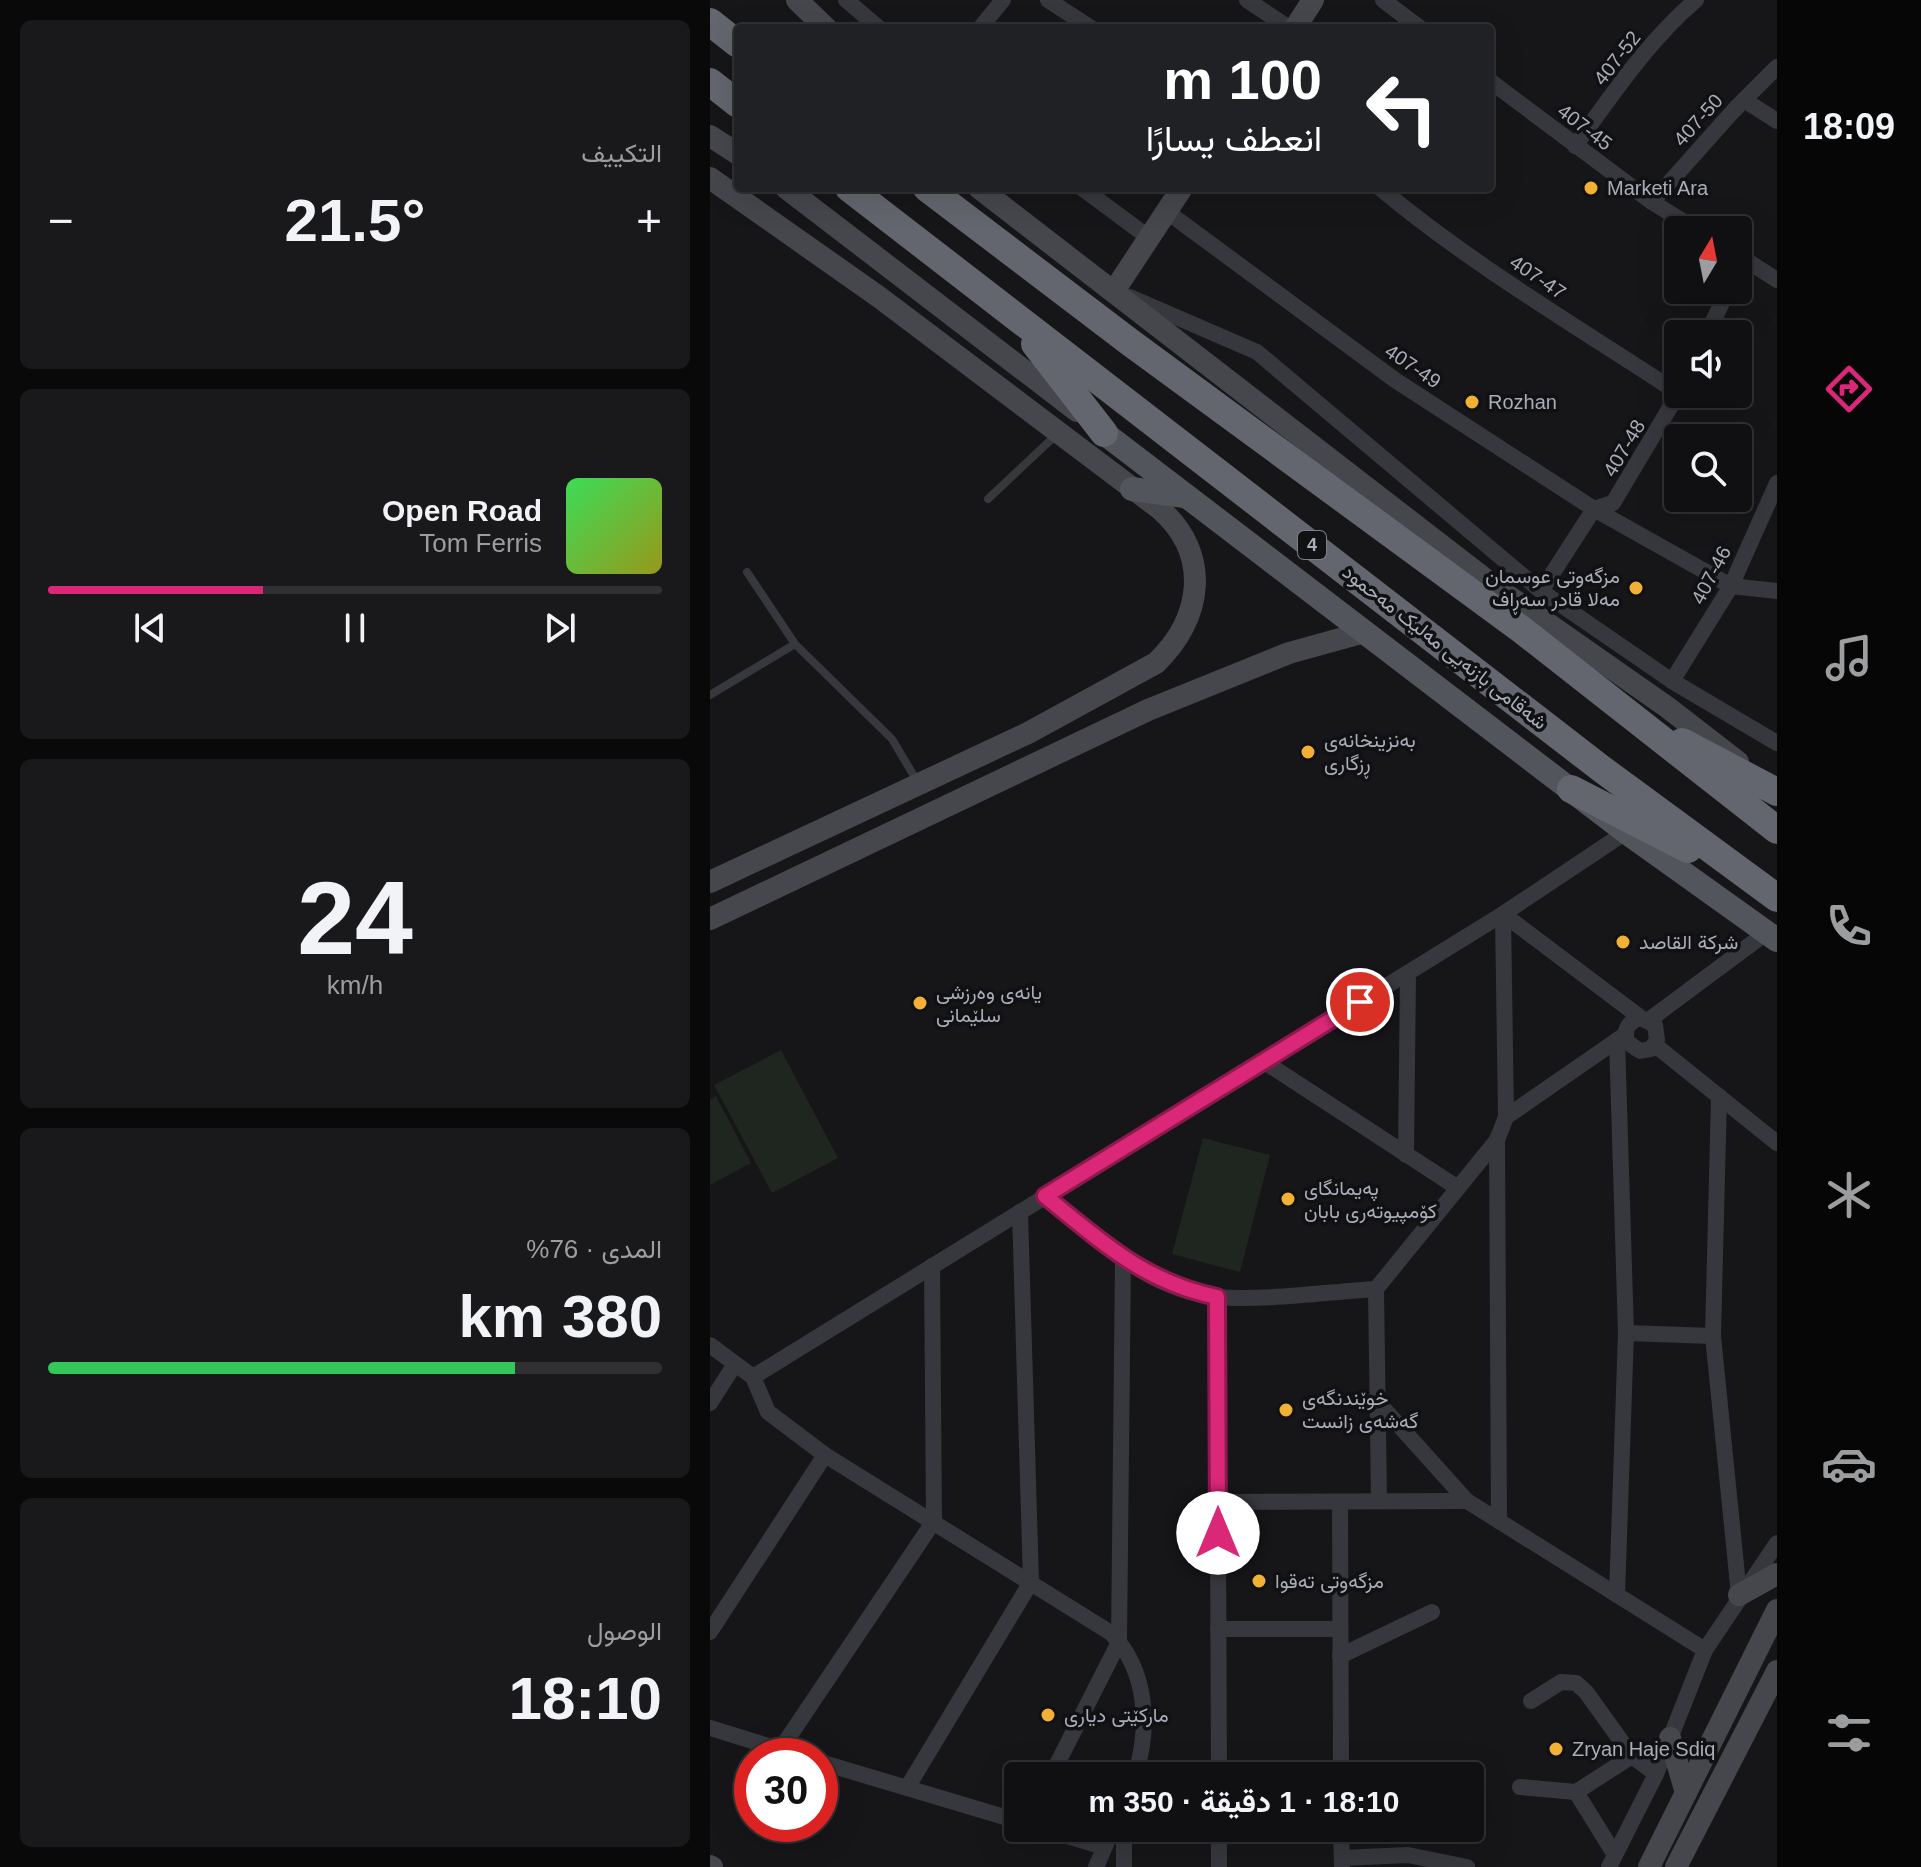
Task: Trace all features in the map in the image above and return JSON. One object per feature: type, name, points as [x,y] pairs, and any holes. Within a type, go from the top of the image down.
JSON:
[{"type":"highway","points":[[710,22],[734,41]]},
{"type":"highway","points":[[710,82],[734,101]]},
{"type":"highway","name":"شەقامی بازنەیی مەلیک مەحمود","points":[[854,192],[1603,770],[1771,894]]},
{"type":"highway","points":[[932,192],[1131,343],[1522,630],[1777,830]]},
{"type":"highway","points":[[1007,309],[1104,433]]},
{"type":"highway","points":[[1625,712],[1777,792]]},
{"type":"highway","points":[[1571,789],[1771,894]]},
{"type":"main road","points":[[1104,433],[1626,832],[1773,939]]},
{"type":"main road","points":[[1132,489],[1189,497]]},
{"type":"street","points":[[846,0],[874,24]]},
{"type":"street","points":[[983,24],[1003,0]]},
{"type":"street","points":[[1048,0],[1085,24]]},
{"type":"street","points":[[1247,0],[1286,24]]},
{"type":"street","points":[[1295,24],[1313,0]]},
{"type":"street","points":[[1383,0],[1415,24]]},
{"type":"street","name":"407-52","points":[[1575,146],[1633,68],[1696,0]]},
{"type":"street","points":[[809,3],[823,24]]},
{"type":"street","name":"407-50","points":[[1652,202],[1777,67]]},
{"type":"street","name":"407-45","points":[[1494,84],[1674,216]]},
{"type":"street","points":[[1744,100],[1777,121]]},
{"type":"street","points":[[710,136],[734,151]]},
{"type":"street","points":[[710,178],[879,297],[1172,520],[1192,557],[1194,605],[1173,647],[1156,663],[1028,733],[711,879]]},
{"type":"street","points":[[791,192],[1104,433]]},
{"type":"street","points":[[984,192],[1494,586],[1667,707],[1777,792]]},
{"type":"street","points":[[1087,192],[1148,237]]},
{"type":"street","points":[[1114,291],[1179,192]]},
{"type":"street","name":"407-47","points":[[1385,192],[1412,215],[1664,384]]},
{"type":"street","name":"407-49","points":[[1166,211],[1395,380],[1594,509],[1731,586]]},
{"type":"street","points":[[1752,267],[1777,280]]},
{"type":"street","points":[[1114,291],[1257,352],[1541,591],[1672,681],[1777,743]]},
{"type":"street","name":"407-48","points":[[1541,591],[1594,509],[1613,503],[1669,408]]},
{"type":"street","name":"407-46","points":[[1672,681],[1731,586],[1777,483]]},
{"type":"street","points":[[1731,586],[1777,591]]},
{"type":"street","points":[[711,914],[1148,710],[1289,653],[1365,632]]},
{"type":"street","points":[[753,1377],[1503,914],[1626,832]]},
{"type":"street","points":[[1503,914],[1645,1019],[1657,1030],[1655,1045]]},
{"type":"street","points":[[1379,1501],[1376,1289],[1497,1140],[1506,1117],[1503,914]]},
{"type":"street","points":[[1506,1117],[1622,1037],[1631,1022],[1645,1019],[1773,939]]},
{"type":"street","points":[[1406,1155],[1408,973]]},
{"type":"street","points":[[1622,1037],[1635,1050],[1645,1051],[1655,1045]]},
{"type":"street","points":[[1617,1595],[1626,1333],[1622,1037]]},
{"type":"street","points":[[1655,1045],[1777,1143]]},
{"type":"street","points":[[1263,1061],[1458,1188]]},
{"type":"street","points":[[1719,1096],[1713,1336],[1739,1595]]},
{"type":"street","points":[[1497,1140],[1499,1521]]},
{"type":"street","points":[[1045,1196],[1123,1259],[1172,1286],[1217,1297],[1376,1289]]},
{"type":"street","points":[[907,1788],[1031,1582],[1020,1212]]},
{"type":"street","points":[[1058,1762],[1119,1642],[1123,1259]]},
{"type":"street","points":[[788,1738],[934,1521],[932,1266]]},
{"type":"street","points":[[1217,1297],[1219,1762]]},
{"type":"street","points":[[1626,1333],[1713,1336]]},
{"type":"street","points":[[710,1345],[753,1377],[768,1412],[825,1455],[1103,1627],[1119,1642],[1138,1679],[1143,1705],[1143,1744],[1138,1762]]},
{"type":"street","points":[[710,1403],[735,1364]]},
{"type":"street","points":[[1377,1401],[1467,1501],[1705,1650]]},
{"type":"street","points":[[710,1631],[825,1455]]},
{"type":"street","points":[[1218,1502],[1467,1501]]},
{"type":"street","points":[[1340,1502],[1341,1762]]},
{"type":"street","points":[[1612,1861],[1656,1774],[1705,1650],[1739,1595],[1777,1543]]},
{"type":"street","points":[[1739,1595],[1777,1574]]},
{"type":"street","points":[[1649,1867],[1777,1610]]},
{"type":"street","points":[[1340,1656],[1432,1612]]},
{"type":"street","points":[[1218,1629],[1339,1629]]},
{"type":"street","points":[[1676,1867],[1777,1671]]},
{"type":"street","points":[[1531,1701],[1561,1682],[1576,1683],[1632,1756],[1656,1774]]},
{"type":"street","points":[[710,1728],[742,1738]]},
{"type":"street","points":[[1670,1738],[1686,1793]]},
{"type":"street","points":[[1520,1787],[1576,1792],[1632,1756]]},
{"type":"street","points":[[838,1767],[1004,1817]]},
{"type":"street","points":[[1576,1792],[1612,1861]]},
{"type":"street","points":[[1087,1842],[1104,1847]]},
{"type":"street","points":[[1096,1867],[1106,1842]]},
{"type":"street","points":[[1124,1842],[1124,1867]]},
{"type":"street","points":[[1219,1842],[1219,1867]]},
{"type":"street","points":[[1341,1842],[1342,1862],[1408,1855],[1467,1867]]},
{"type":"lane","points":[[988,499],[1058,434]]},
{"type":"lane","points":[[747,572],[795,644],[892,739],[920,785]]},
{"type":"lane","points":[[710,695],[795,644]]},
{"type":"shaded area","points":[[781,1050],[838,1158],[772,1193],[714,1085]]},
{"type":"shaded area","points":[[716,1096],[751,1163],[710,1185],[710,1100]]},
{"type":"shaded area","points":[[1203,1138],[1270,1155],[1240,1272],[1172,1254]]},
{"type":"place","name":"Marketi Ara","points":[[1591,188]]},
{"type":"place","name":"Rozhan","points":[[1472,402]]},
{"type":"place","name":"مزگەوتی عوسمان مەلا قادر سەڕاف","points":[[1636,588]]},
{"type":"place","name":"بەنزینخانەی ڕزگاری","points":[[1308,752]]},
{"type":"place","name":"شركة القاصد","points":[[1623,942]]},
{"type":"place","name":"یانەی وەرزشی سلێمانی","points":[[920,1003]]},
{"type":"place","name":"پەیمانگای کۆمپیوتەری بابان","points":[[1288,1199]]},
{"type":"place","name":"خوێندنگەی گەشەی زانست","points":[[1286,1410]]},
{"type":"place","name":"مزگەوتی تەقوا","points":[[1259,1581]]},
{"type":"place","name":"مارکێتی دیاری","points":[[1048,1715]]},
{"type":"place","name":"Zryan Haje Sdiq","points":[[1556,1749]]},
{"type":"route","points":[[1218,1533],[1217,1297],[1172,1286],[1141,1270],[1045,1196],[1360,1002]]}]
